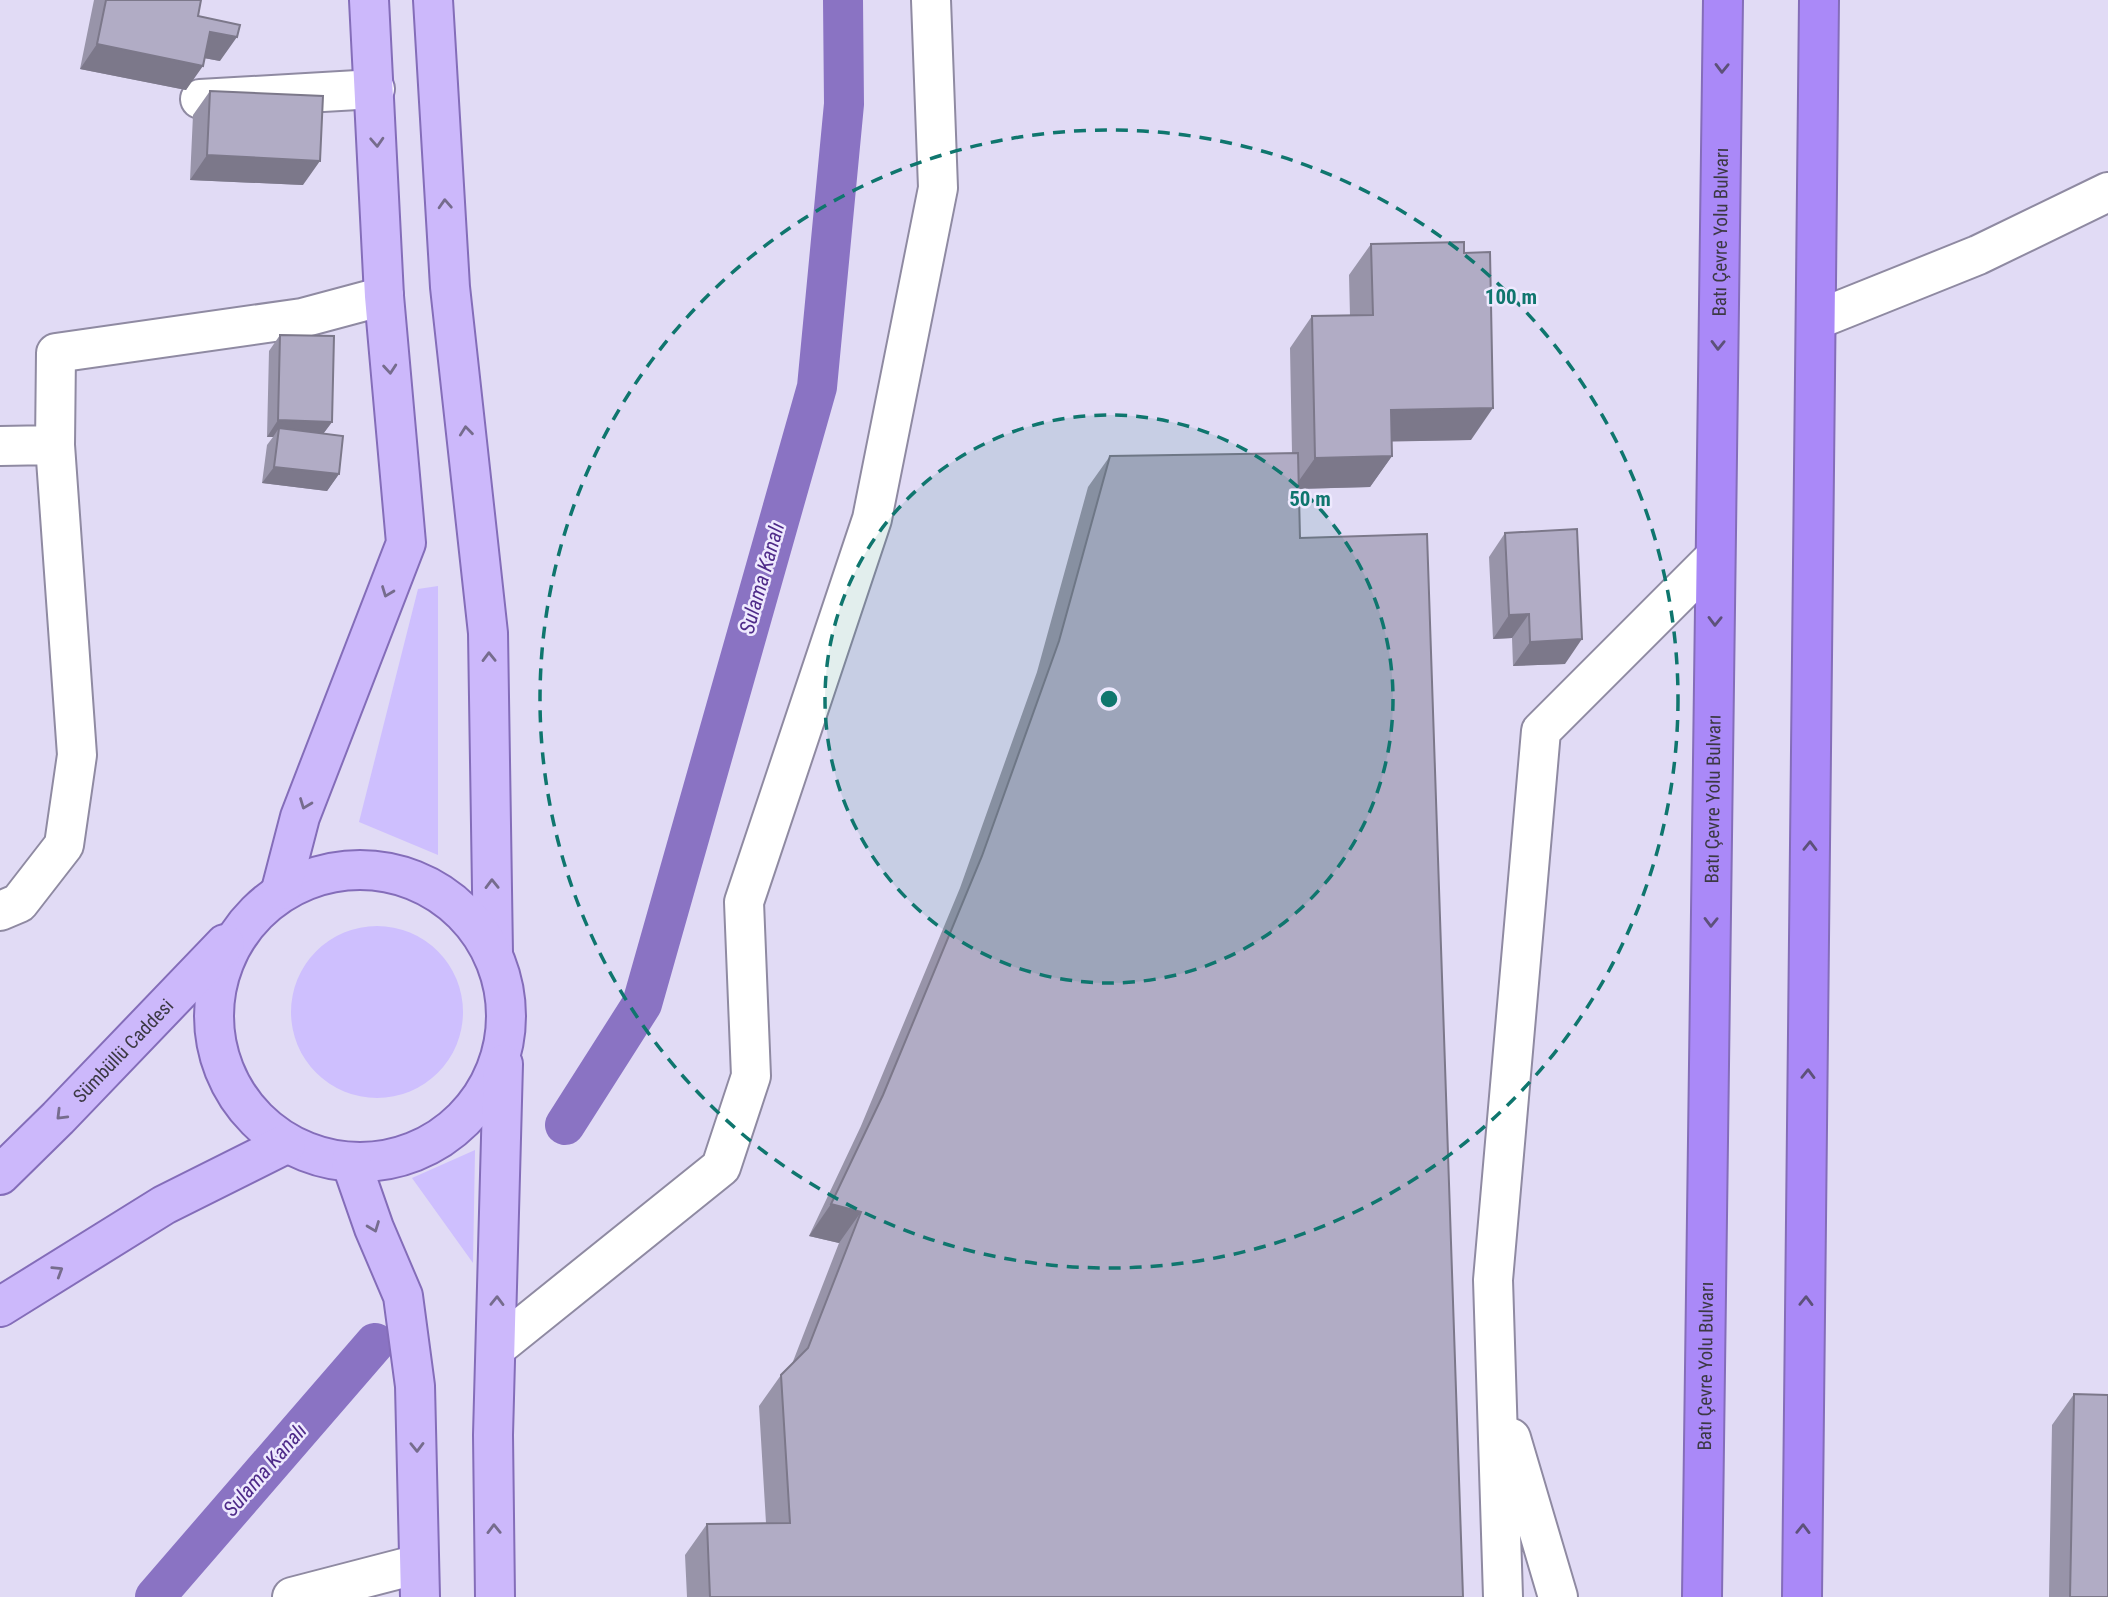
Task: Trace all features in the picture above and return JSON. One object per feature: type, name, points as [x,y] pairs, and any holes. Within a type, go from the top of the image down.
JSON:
[{"type":"highway","name":"Batı Çevre Yolu Bulvarı","points":[[1702,1597],[1723,0]]},
{"type":"highway","points":[[1802,1597],[1819,0]]},
{"type":"main road","points":[[281,890],[300,817],[406,542],[384,296],[369,0]]},
{"type":"main road","points":[[433,0],[450,287],[488,633],[493,953],[506,1001],[493,1435],[495,1597]]},
{"type":"main road","points":[[281,890],[327,871],[377,869],[425,883],[465,912],[493,953]]},
{"type":"main road","name":"Sümbüllü Caddesi","points":[[0,1175],[281,890]]},
{"type":"main road","points":[[244,925],[220,969],[213,1018],[222,1068],[247,1111],[286,1144],[332,1161],[351,1162],[377,1163],[420,1151],[458,1127],[486,1092],[503,1051]]},
{"type":"main road","points":[[0,1307],[164,1205],[286,1144]]},
{"type":"main road","points":[[351,1162],[374,1228],[403,1296],[415,1386],[420,1581]]},
{"type":"street","points":[[496,1348],[721,1167],[751,1076],[744,902],[872,519],[938,188],[931,0]]},
{"type":"street","points":[[200,99],[375,89]]},
{"type":"street","points":[[1816,320],[1978,255],[2108,192]]},
{"type":"street","points":[[0,911],[19,903],[64,845],[77,755],[55,445],[56,353],[302,317],[384,296]]},
{"type":"street","points":[[0,446],[55,445]]},
{"type":"street","points":[[1503,1597],[1493,1280],[1541,731],[1716,557]]},
{"type":"street","points":[[1497,1388],[1558,1597]]},
{"type":"street","points":[[292,1597],[420,1581]]},
{"type":"shaded area","points":[[438,586],[438,855],[359,822],[418,589]]},
{"type":"shaded area","points":[[377,926],[410,933],[425,940],[438,951],[449,964],[456,979],[463,1012],[456,1045],[449,1060],[438,1073],[425,1084],[410,1091],[377,1098],[344,1091],[329,1084],[316,1073],[305,1060],[298,1045],[291,1012],[298,979],[305,964],[316,951],[329,940],[344,933]]},
{"type":"shaded area","points":[[475,1151],[473,1263],[412,1178]]},
{"type":"building","points":[[106,0],[201,0],[198,16],[240,25],[237,37],[210,32],[203,66],[97,44]]},
{"type":"building","points":[[210,91],[323,96],[320,161],[207,155]]},
{"type":"building","points":[[1464,242],[1464,253],[1490,252],[1493,408],[1391,410],[1392,456],[1315,458],[1312,316],[1373,315],[1371,244]]},
{"type":"building","points":[[280,335],[334,336],[332,422],[278,420]]},
{"type":"building","points":[[279,428],[343,436],[339,474],[274,467]]},
{"type":"building","points":[[1298,453],[1300,538],[1427,534],[1463,1597],[710,1597],[707,1524],[790,1523],[781,1375],[808,1348],[861,1212],[831,1204],[883,1095],[982,856],[1059,641],[1110,456]]},
{"type":"building","points":[[1577,529],[1582,639],[1530,642],[1529,614],[1509,615],[1505,533]]},
{"type":"building","points":[[2074,1394],[2108,1395],[2108,1597],[2070,1597]]},
{"type":"waterway","name":"Sulama Kanalı","points":[[565,1125],[642,1004],[817,387],[844,104],[843,0]]},
{"type":"waterway","name":"Sulama Kanalı","points":[[155,1597],[375,1343]]}]
